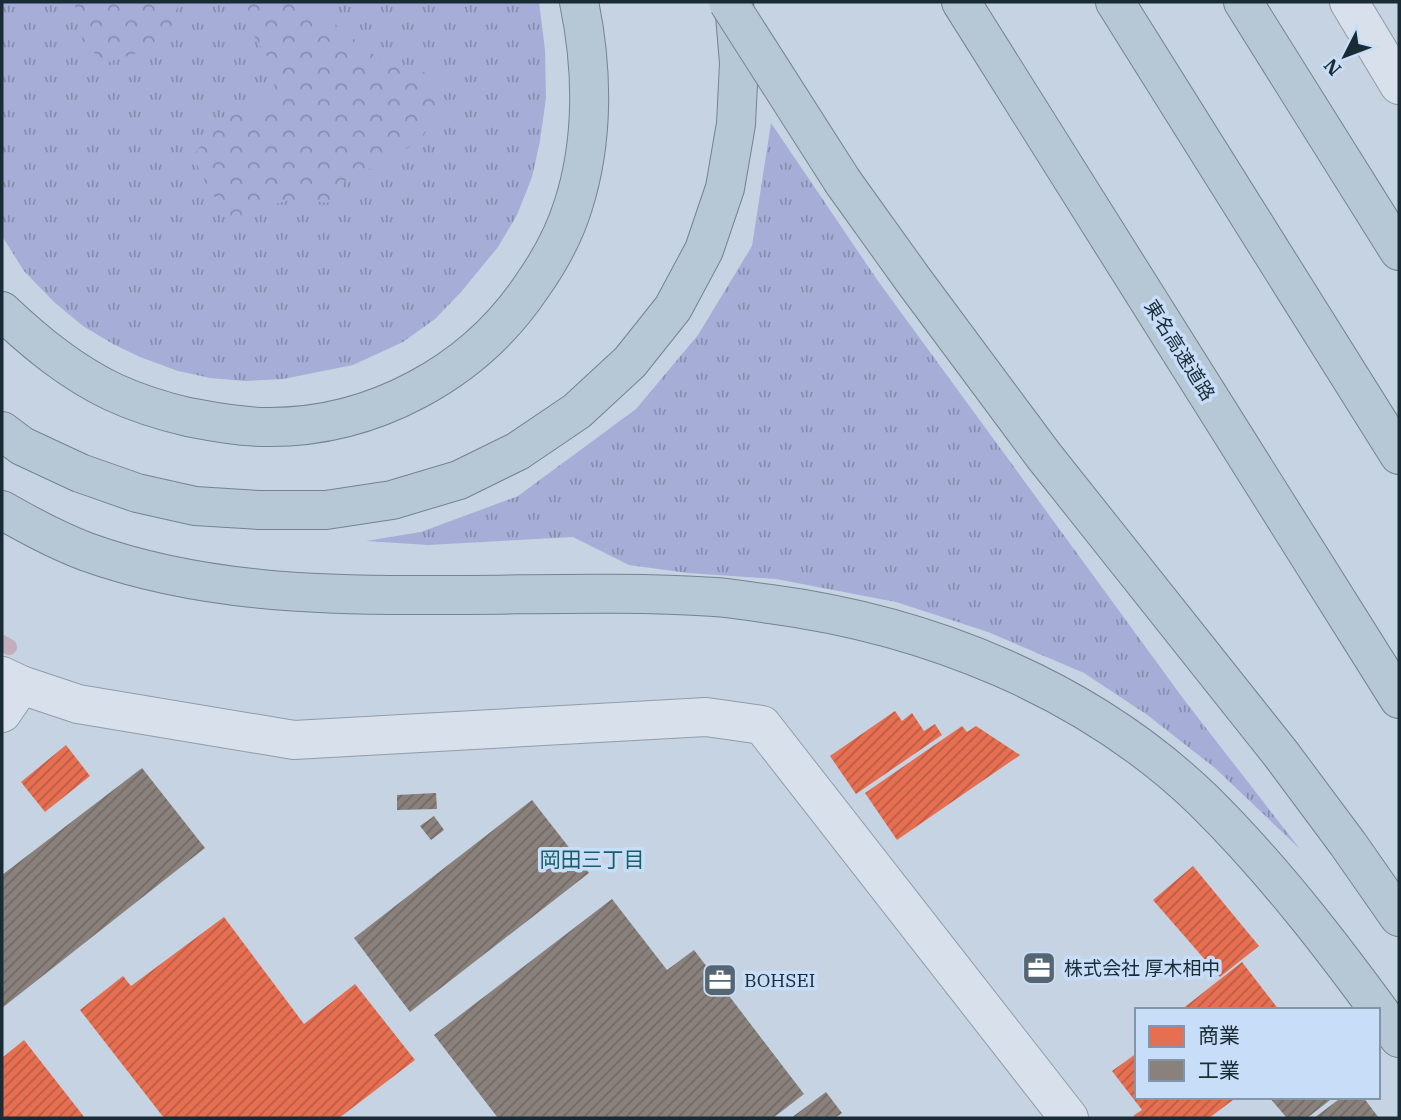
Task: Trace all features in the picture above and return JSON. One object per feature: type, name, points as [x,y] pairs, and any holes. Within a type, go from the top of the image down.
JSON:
[{"type":"highway","points":[[2,311],[69,368],[113,392],[160,411],[212,422],[267,427],[318,423],[366,412],[410,394],[450,370],[490,337],[522,302],[551,259],[573,207],[587,149],[589,89],[579,2]]},
{"type":"highway","points":[[728,2],[843,181],[914,281],[1036,446],[1281,754],[1399,917]]},
{"type":"highway","points":[[2,431],[22,446],[80,473],[137,493],[195,506],[259,510],[326,510],[391,500],[459,480],[518,451],[577,411],[630,362],[673,307],[704,250],[726,188],[736,124],[739,63],[734,2]]},
{"type":"highway","name":"東名高速道路","points":[[961,2],[1399,699]]},
{"type":"highway","points":[[1115,2],[1399,455]]},
{"type":"highway","points":[[1243,2],[1399,251]]},
{"type":"highway","points":[[2,510],[84,551],[153,572],[228,586],[388,596],[631,594],[718,597],[808,609],[885,626],[963,651],[1031,681],[1090,713],[1147,752],[1200,798],[1249,848],[1310,919],[1377,1008]]},
{"type":"highway","points":[[1380,1013],[1399,1038]]},
{"type":"street","points":[[1349,2],[1399,85]]},
{"type":"street","points":[[8,691],[294,740],[706,717],[762,725],[1069,1118]]},
{"type":"green space","points":[[2,2],[539,2],[545,50],[546,98],[532,177],[517,215],[498,247],[435,319],[403,342],[353,365],[283,379],[245,381],[210,378],[178,371],[140,357],[83,326],[54,302],[24,271],[2,236]]},
{"type":"green space","points":[[74,2],[180,2],[167,39],[150,49],[108,62],[84,46]]},
{"type":"green space","points":[[225,2],[314,2],[316,11],[369,52],[408,70],[436,74],[440,111],[421,139],[393,158],[345,181],[333,203],[290,200],[230,220],[206,184],[193,156],[221,119],[277,102],[270,61],[245,22]]},
{"type":"green space","points":[[771,123],[878,281],[1185,701],[1300,849],[1215,768],[1146,714],[1084,673],[988,632],[896,602],[776,579],[688,573],[629,565],[573,537],[428,545],[366,541],[421,532],[518,496],[636,409],[698,335],[752,246]]},
{"type":"building: 商業","points":[[895,711],[902,721],[912,713],[924,731],[935,724],[942,735],[856,794],[830,756]]},
{"type":"building: 商業","points":[[962,726],[967,732],[976,726],[1020,755],[897,840],[865,793]]},
{"type":"building: 商業","points":[[66,745],[90,776],[45,812],[21,782]]},
{"type":"building: 商業","points":[[1193,866],[1259,946],[1220,977],[1153,900]]},
{"type":"building: 商業","points":[[224,917],[304,1024],[355,984],[415,1060],[339,1118],[164,1118],[80,1010],[123,976],[131,986]]},
{"type":"building: 商業","points":[[1242,962],[1277,1008],[1184,1008]]},
{"type":"building: 商業","points":[[24,1040],[85,1118],[2,1118],[2,1058]]},
{"type":"building: 商業","points":[[1135,1054],[1135,1099],[1234,1099],[1209,1118],[1134,1118],[1133,1116],[1142,1110],[1112,1071]]},
{"type":"building: 工業","points":[[142,768],[205,848],[2,1008],[2,875]]},
{"type":"building: 工業","points":[[436,793],[437,809],[397,810],[397,795]]},
{"type":"building: 工業","points":[[532,800],[589,873],[410,1012],[354,938]]},
{"type":"building: 工業","points":[[434,816],[444,830],[431,840],[420,826]]},
{"type":"building: 工業","points":[[612,899],[667,970],[694,950],[804,1094],[773,1118],[498,1118],[434,1035]]},
{"type":"building: 工業","points":[[826,1092],[842,1113],[835,1118],[791,1118]]},
{"type":"building: 工業","points":[[1271,1099],[1331,1099],[1307,1118],[1287,1118]]},
{"type":"building: 工業","points":[[1339,1099],[1365,1099],[1379,1118],[1314,1118]]},
{"type":"waterway","points":[[2,643],[9,647]]},
{"type":"place","name":"株式会社 厚木相中","points":[[1039,968]]},
{"type":"place","name":"BOHSEI","points":[[720,980]]},
{"type":"district","name":"岡田三丁目","points":[[592,860]]}]
